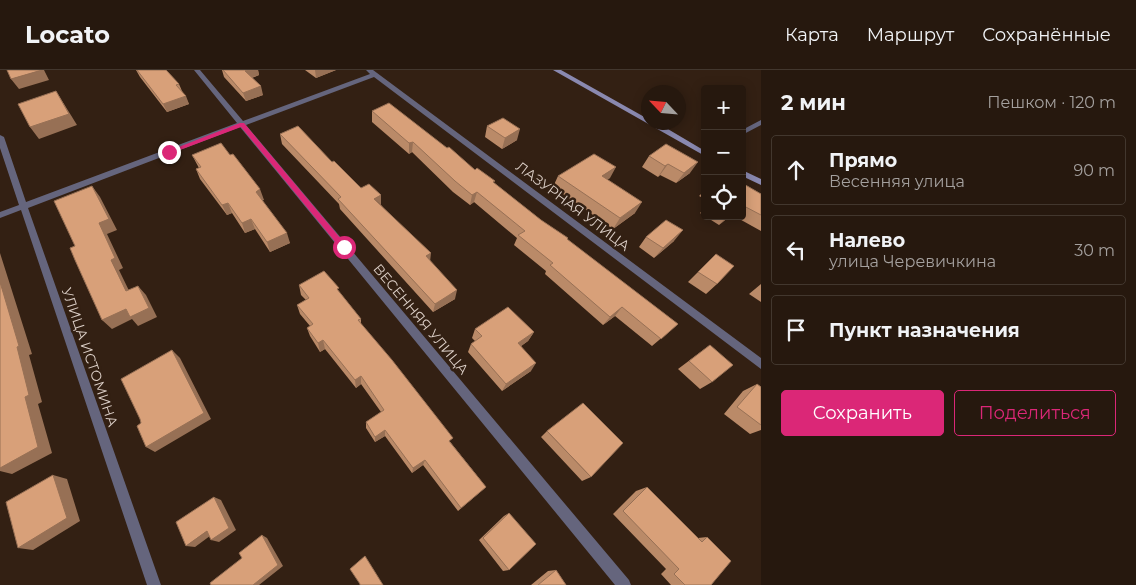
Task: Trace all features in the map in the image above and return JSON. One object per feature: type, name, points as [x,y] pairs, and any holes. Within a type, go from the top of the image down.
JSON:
[{"type":"main road","points":[[556,70],[641,118]]},
{"type":"main road","points":[[663,130],[701,152]]},
{"type":"main road","points":[[746,175],[761,182]]},
{"type":"street","name":"ВЕСЕННЯЯ УЛИЦА","points":[[197,70],[624,585]]},
{"type":"street","points":[[0,215],[242,124],[372,72]]},
{"type":"street","name":"ЛАЗУРНАЯ УЛИЦА","points":[[372,72],[761,364]]},
{"type":"street","points":[[746,131],[761,122]]},
{"type":"street","name":"УЛИЦА ИСТОМИНА","points":[[0,137],[154,585]]},
{"type":"building","points":[[7,70],[42,70],[11,79]]},
{"type":"building","points":[[137,70],[166,70],[179,84],[176,85],[186,96],[163,104]]},
{"type":"building","points":[[223,70],[247,70],[245,71],[261,86],[243,93]]},
{"type":"building","points":[[56,91],[69,114],[30,127],[18,104]]},
{"type":"building","points":[[389,103],[447,148],[449,147],[475,170],[477,168],[495,181],[493,182],[541,220],[568,238],[678,324],[661,339],[622,307],[610,317],[550,265],[553,263],[518,235],[525,231],[477,192],[472,195],[413,142],[409,143],[372,111]]},
{"type":"building","points":[[503,118],[520,129],[505,138],[487,126]]},
{"type":"building","points":[[298,126],[332,162],[334,161],[361,188],[369,184],[381,195],[374,199],[431,253],[426,256],[457,290],[435,304],[338,199],[341,197],[280,134]]},
{"type":"building","points":[[221,143],[230,155],[233,154],[260,189],[256,192],[287,233],[267,242],[251,219],[242,223],[228,203],[222,205],[196,169],[201,167],[192,155]]},
{"type":"building","points":[[666,144],[698,162],[684,173],[668,164],[665,166],[649,156]]},
{"type":"building","points":[[594,154],[616,167],[602,176],[642,202],[620,218],[558,176]]},
{"type":"building","points":[[746,185],[761,194],[761,215],[746,207]]},
{"type":"building","points":[[92,186],[109,219],[99,223],[115,258],[111,260],[126,291],[138,286],[149,308],[130,317],[126,309],[102,320],[70,248],[75,246],[54,201]]},
{"type":"building","points":[[666,220],[683,230],[663,248],[646,237]]},
{"type":"building","points":[[716,254],[734,266],[717,284],[698,272]]},
{"type":"building","points":[[324,271],[339,288],[337,289],[361,319],[358,320],[453,438],[449,441],[486,487],[461,508],[425,460],[413,468],[385,430],[375,437],[366,422],[384,410],[361,376],[355,380],[323,340],[318,343],[307,328],[313,324],[297,305],[309,298],[299,285]]},
{"type":"building","points":[[0,282],[19,346],[17,347],[29,395],[25,397],[38,447],[0,468]]},
{"type":"building","points":[[508,307],[534,332],[518,343],[536,363],[506,384],[471,344],[482,336],[475,329]]},
{"type":"building","points":[[710,345],[733,365],[712,382],[689,361]]},
{"type":"building","points":[[172,350],[204,413],[146,447],[137,426],[141,423],[140,419],[121,379]]},
{"type":"building","points":[[757,384],[761,387],[761,425],[737,407]]},
{"type":"building","points":[[583,403],[623,443],[591,477],[547,431]]},
{"type":"building","points":[[53,475],[67,518],[18,548],[6,502]]},
{"type":"building","points":[[647,487],[702,542],[707,537],[731,561],[711,585],[685,585],[674,574],[679,569],[623,511]]},
{"type":"building","points":[[214,497],[229,528],[211,540],[207,531],[186,546],[176,522]]},
{"type":"building","points":[[509,513],[536,544],[509,570],[483,538]]},
{"type":"building","points":[[262,535],[278,565],[253,585],[211,585],[210,583],[242,558],[239,553]]},
{"type":"building","points":[[365,556],[383,585],[360,585],[350,569]]},
{"type":"building","points":[[556,570],[566,585],[538,585]]},
{"type":"route","points":[[169,152],[242,124],[344,247]]}]
